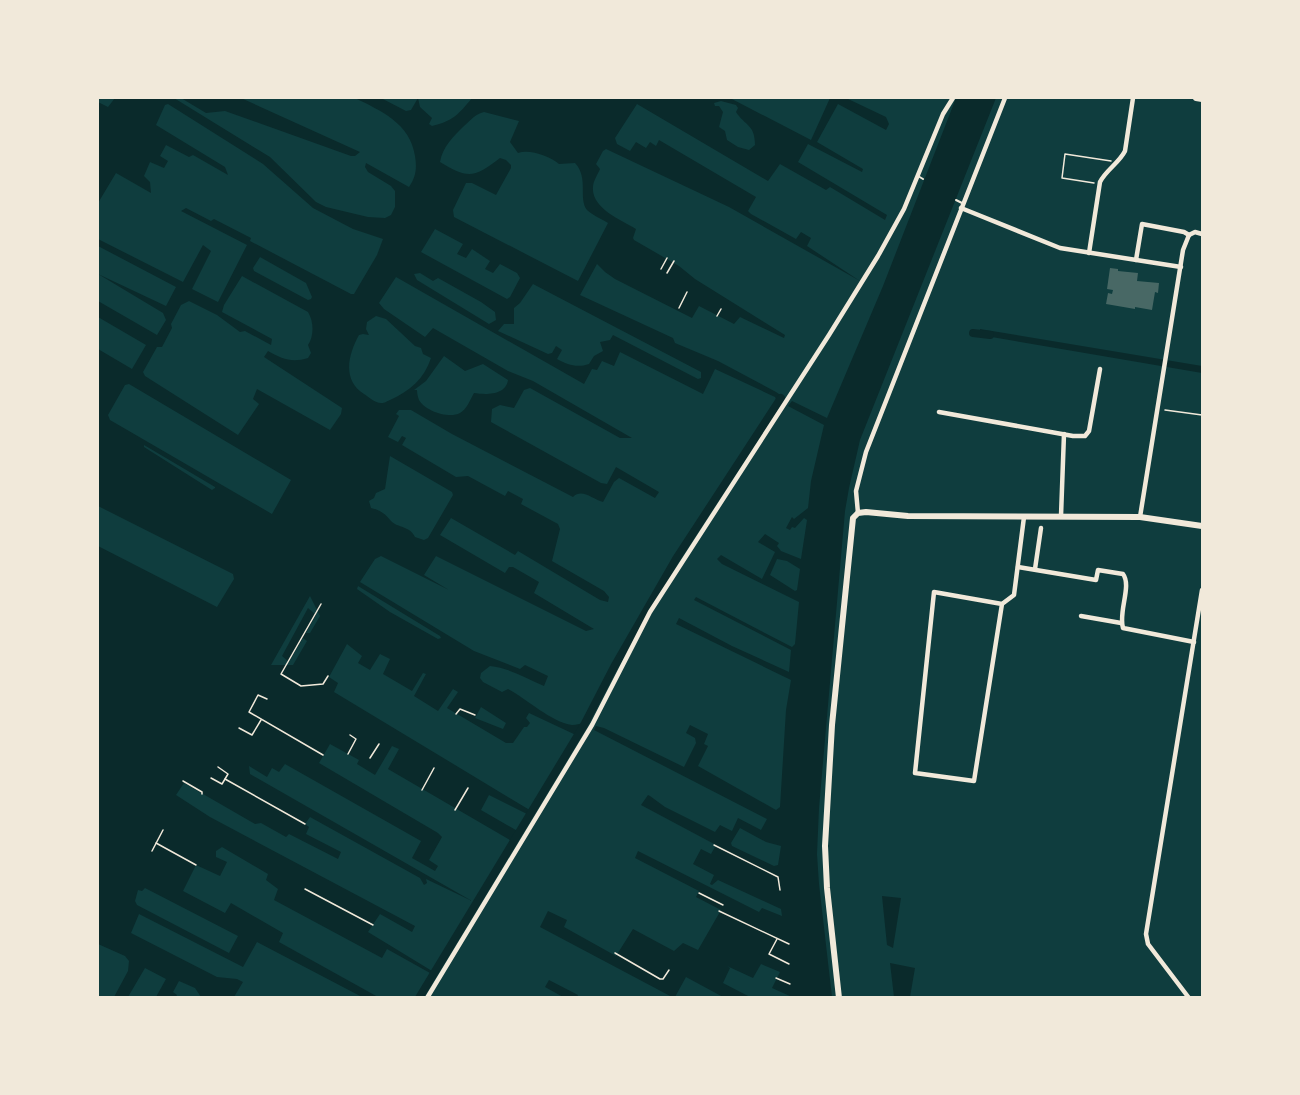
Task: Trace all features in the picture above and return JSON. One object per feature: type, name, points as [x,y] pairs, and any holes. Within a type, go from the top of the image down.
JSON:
[{"type":"street","points":[[427,998],[590,728],[650,612],[879,256],[920,177],[943,114],[953,98]]},
{"type":"street","points":[[858,513],[856,491],[866,452],[1005,98]]},
{"type":"street","points":[[1089,253],[1100,184],[1103,176],[1125,151],[1133,98]]},
{"type":"street","points":[[1196,98],[1203,99]]},
{"type":"street","points":[[961,206],[1051,245],[1180,267]]},
{"type":"street","points":[[1136,260],[1142,224],[1189,235]]},
{"type":"street","points":[[1140,517],[1186,240],[1195,232],[1203,234]]},
{"type":"street","points":[[939,412],[1083,436],[1088,434],[1100,369]]},
{"type":"street","points":[[1061,516],[1064,434]]},
{"type":"street","points":[[839,998],[826,888],[826,816],[832,725],[853,518],[858,513],[866,512],[908,516],[1140,517],[1203,526]]},
{"type":"street","points":[[1002,604],[934,592],[915,772],[974,781],[1002,604],[1014,595],[1024,517]]},
{"type":"street","points":[[1035,569],[1041,528]]},
{"type":"street","points":[[1018,567],[1096,580],[1098,570],[1123,574],[1127,580],[1122,628],[1194,642]]},
{"type":"street","points":[[1189,998],[1148,944],[1146,934],[1203,590]]},
{"type":"street","points":[[1081,616],[1121,623]]},
{"type":"lane","points":[[956,200],[961,206]]},
{"type":"path","points":[[1100,184],[1062,178],[1065,154],[1117,162]]},
{"type":"path","points":[[661,269],[667,258]]},
{"type":"path","points":[[667,273],[674,261]]},
{"type":"path","points":[[679,308],[687,292]]},
{"type":"path","points":[[717,316],[721,309]]},
{"type":"path","points":[[1158,409],[1203,415]]},
{"type":"path","points":[[321,604],[281,674],[301,686],[323,684],[328,676]]},
{"type":"path","points":[[267,699],[258,695],[249,712],[323,755]]},
{"type":"path","points":[[456,714],[460,709],[475,715]]},
{"type":"path","points":[[239,728],[252,735],[262,720]]},
{"type":"path","points":[[348,754],[356,739],[350,735]]},
{"type":"path","points":[[370,758],[379,744]]},
{"type":"path","points":[[211,778],[222,784],[225,780],[228,774],[218,767]]},
{"type":"path","points":[[422,790],[434,768]]},
{"type":"path","points":[[225,780],[305,824]]},
{"type":"path","points":[[183,781],[202,794]]},
{"type":"path","points":[[455,810],[468,788]]},
{"type":"path","points":[[152,851],[163,830]]},
{"type":"path","points":[[156,843],[196,865]]},
{"type":"path","points":[[714,845],[778,877],[780,890]]},
{"type":"path","points":[[305,889],[372,925]]},
{"type":"path","points":[[699,893],[723,905]]},
{"type":"path","points":[[719,911],[789,944]]},
{"type":"path","points":[[778,938],[769,954],[789,964]]},
{"type":"path","points":[[615,953],[660,979],[663,979],[669,970]]},
{"type":"path","points":[[776,978],[790,984]]},
{"type":"water","points":[[115,98],[174,98],[270,157],[316,202],[326,207],[368,217],[385,218],[391,215],[395,207],[395,191],[368,172],[365,167],[366,163],[409,187],[415,172],[415,156],[412,145],[401,127],[384,113],[355,98],[381,98],[406,111],[411,110],[418,98],[420,107],[432,118],[429,124],[432,126],[455,116],[472,98],[730,98],[811,140],[830,98],[846,98],[886,117],[889,124],[886,130],[838,104],[817,142],[863,169],[862,172],[808,144],[798,162],[887,215],[885,220],[830,187],[826,190],[780,164],[768,181],[637,104],[615,138],[617,144],[630,151],[636,142],[646,148],[650,142],[656,146],[659,140],[756,197],[748,211],[751,214],[796,239],[801,232],[811,238],[807,246],[860,281],[729,207],[606,149],[596,164],[600,169],[593,185],[597,201],[608,212],[636,229],[634,240],[679,266],[695,279],[785,335],[784,338],[740,317],[734,324],[699,306],[692,318],[615,279],[597,264],[580,295],[673,338],[675,343],[718,361],[776,392],[785,398],[782,404],[775,397],[715,369],[703,394],[620,352],[614,366],[602,361],[597,370],[592,369],[584,384],[396,277],[379,303],[384,309],[425,337],[433,328],[508,371],[533,381],[632,438],[620,438],[530,388],[524,390],[514,408],[500,405],[492,409],[491,422],[601,483],[607,484],[616,467],[659,492],[655,498],[619,478],[614,482],[603,502],[584,494],[573,497],[411,410],[399,410],[396,414],[399,416],[388,437],[398,442],[402,436],[406,438],[402,445],[456,477],[468,476],[505,496],[508,491],[523,499],[521,504],[558,524],[560,529],[552,561],[604,591],[609,597],[608,602],[600,600],[518,551],[515,555],[451,518],[440,535],[505,573],[509,567],[513,567],[539,582],[534,593],[594,629],[586,631],[436,556],[424,575],[449,590],[381,556],[375,559],[360,582],[474,651],[520,669],[525,665],[548,676],[544,686],[511,671],[490,666],[481,673],[480,678],[502,692],[508,689],[556,720],[572,725],[587,723],[587,725],[578,736],[529,713],[526,718],[530,723],[527,727],[524,727],[513,743],[506,743],[447,708],[458,692],[453,689],[438,711],[414,696],[426,674],[423,673],[412,691],[383,674],[390,659],[380,654],[370,670],[358,663],[362,656],[347,644],[329,677],[338,683],[334,692],[533,812],[531,816],[489,795],[481,810],[521,833],[515,843],[388,769],[399,749],[392,746],[375,775],[357,764],[359,760],[330,744],[319,763],[442,837],[429,860],[438,866],[435,871],[412,858],[421,841],[285,764],[279,772],[272,768],[267,777],[249,766],[250,774],[472,901],[426,879],[427,883],[424,885],[420,878],[310,817],[305,824],[309,827],[306,834],[341,852],[338,859],[289,834],[286,837],[261,823],[255,824],[184,783],[176,795],[210,817],[415,926],[412,932],[380,914],[368,932],[432,971],[430,973],[387,949],[382,958],[274,900],[278,889],[266,880],[268,874],[222,847],[216,851],[216,857],[227,862],[220,876],[196,865],[183,891],[225,913],[231,903],[283,933],[279,942],[378,997],[362,997],[257,942],[243,967],[139,914],[131,933],[217,977],[237,979],[243,982],[234,997],[201,997],[195,988],[179,981],[173,992],[177,995],[176,997],[156,997],[166,979],[145,968],[128,997],[114,997],[128,971],[129,961],[125,956],[98,944],[98,546],[217,607],[234,579],[233,574],[98,506],[98,349],[132,369],[146,345],[98,317],[98,301],[157,335],[166,320],[163,313],[98,274],[166,306],[176,287],[98,246],[98,239],[183,282],[203,245],[211,251],[192,289],[218,302],[247,245],[181,211],[186,208],[251,238],[250,241],[351,294],[354,294],[377,255],[383,239],[353,229],[313,208],[263,164],[168,104],[165,105],[156,125],[225,167],[228,175],[193,155],[189,157],[166,145],[160,156],[168,161],[164,168],[150,162],[144,176],[150,182],[151,193],[116,173],[98,203],[98,102],[108,107]],"holes":[[[721,101],[736,105],[738,108],[736,112],[749,126],[755,138],[755,145],[749,150],[738,147],[727,140],[725,131],[719,127],[723,112],[719,106],[715,106],[714,103]],[[484,112],[519,121],[510,142],[518,153],[539,154],[559,164],[575,163],[579,169],[583,181],[584,205],[592,214],[608,223],[578,281],[454,217],[453,210],[466,183],[472,183],[496,195],[511,168],[506,160],[500,158],[477,173],[471,174],[458,171],[440,162],[449,142],[476,116]],[[435,229],[463,244],[457,254],[466,258],[472,249],[490,261],[485,269],[493,273],[500,264],[517,273],[520,278],[507,299],[421,252]],[[260,257],[306,283],[312,297],[308,300],[254,271],[253,268]],[[420,273],[433,281],[438,278],[481,302],[495,312],[496,320],[489,324],[417,280],[414,274]],[[242,276],[308,312],[312,329],[308,345],[311,353],[308,358],[287,359],[268,351],[264,357],[342,408],[341,414],[330,430],[257,389],[253,399],[259,404],[238,435],[145,376],[143,372],[157,347],[162,347],[181,305],[189,301],[217,315],[240,332],[245,331],[271,345],[272,339],[222,312]],[[533,284],[701,372],[701,378],[698,379],[613,335],[610,340],[600,342],[603,351],[594,356],[589,364],[580,366],[569,364],[557,359],[562,350],[556,346],[552,353],[548,354],[498,331],[504,324],[514,324],[514,308]],[[376,316],[386,319],[415,346],[421,348],[423,354],[431,358],[415,384],[404,393],[384,403],[374,401],[364,394],[352,382],[350,374],[350,359],[355,343],[359,335],[369,335],[366,329],[367,322]],[[444,356],[465,371],[483,364],[508,380],[504,389],[500,391],[490,394],[474,393],[465,409],[455,415],[426,408],[419,400],[417,390],[414,390],[426,381]],[[129,384],[291,480],[272,514],[110,420],[108,415],[125,385]],[[144,445],[215,487],[212,490]],[[390,456],[452,492],[453,495],[428,538],[424,540],[415,537],[410,531],[394,523],[378,510],[371,508],[369,501],[376,493],[385,489]],[[358,586],[440,636],[441,638],[438,639],[390,612],[357,589]],[[310,596],[320,616],[310,633],[306,633],[316,615],[308,608],[282,656],[289,662],[303,638],[307,641],[293,665],[271,665]],[[145,888],[238,936],[229,953],[137,905],[135,901],[138,890],[142,891]]]},
{"type":"water","points":[[181,98],[241,98],[360,152],[351,156],[225,111],[206,113]]},
{"type":"water","points":[[956,98],[996,98],[860,440],[849,488],[845,511],[819,808],[817,854],[832,997],[792,997],[772,988],[780,972],[761,964],[753,978],[727,966],[730,968],[723,983],[750,997],[723,997],[686,977],[675,997],[672,997],[540,927],[548,911],[567,920],[564,927],[616,956],[633,929],[674,951],[683,943],[698,950],[721,910],[696,897],[699,891],[635,858],[638,851],[759,912],[762,908],[782,916],[781,909],[718,880],[710,884],[714,875],[693,864],[701,849],[711,854],[716,845],[641,805],[648,795],[665,807],[715,832],[720,825],[732,831],[738,818],[761,830],[767,819],[594,730],[596,726],[604,728],[684,767],[696,743],[695,738],[686,733],[690,725],[708,734],[704,744],[708,746],[698,766],[776,810],[780,807],[786,710],[791,680],[676,624],[679,618],[789,672],[791,650],[694,600],[696,597],[792,647],[795,644],[799,602],[722,564],[717,559],[721,555],[762,579],[775,552],[758,542],[765,534],[779,543],[777,546],[781,551],[801,559],[807,520],[804,518],[790,530],[786,528],[792,517],[794,519],[808,508],[811,481],[824,425],[788,406],[792,401],[827,418],[883,286]],"holes":[[[777,559],[787,561],[800,569],[797,590],[795,591],[770,575]],[[740,828],[766,842],[781,846],[778,865],[774,866],[732,846],[731,843]]]},
{"type":"water","points":[[980,329],[1202,366],[1202,373],[980,335]]},
{"type":"water","points":[[882,896],[901,898],[893,948],[887,945]]},
{"type":"water","points":[[890,963],[915,968],[910,997],[894,997]]},
{"type":"water","points":[[549,980],[578,995],[577,997],[563,997],[545,987]]},
{"type":"pier","points":[[481,707],[506,723],[503,729],[475,718]]},
{"type":"building","points":[[1110,268],[1138,273],[1137,281],[1159,283],[1152,310],[1106,304],[1108,293],[1112,294],[1113,290],[1107,289]]},
{"type":"waterway","points":[[973,333],[990,335]]},
{"type":"waterway","points":[[419,998],[584,725],[614,667],[676,559],[781,398]]}]
